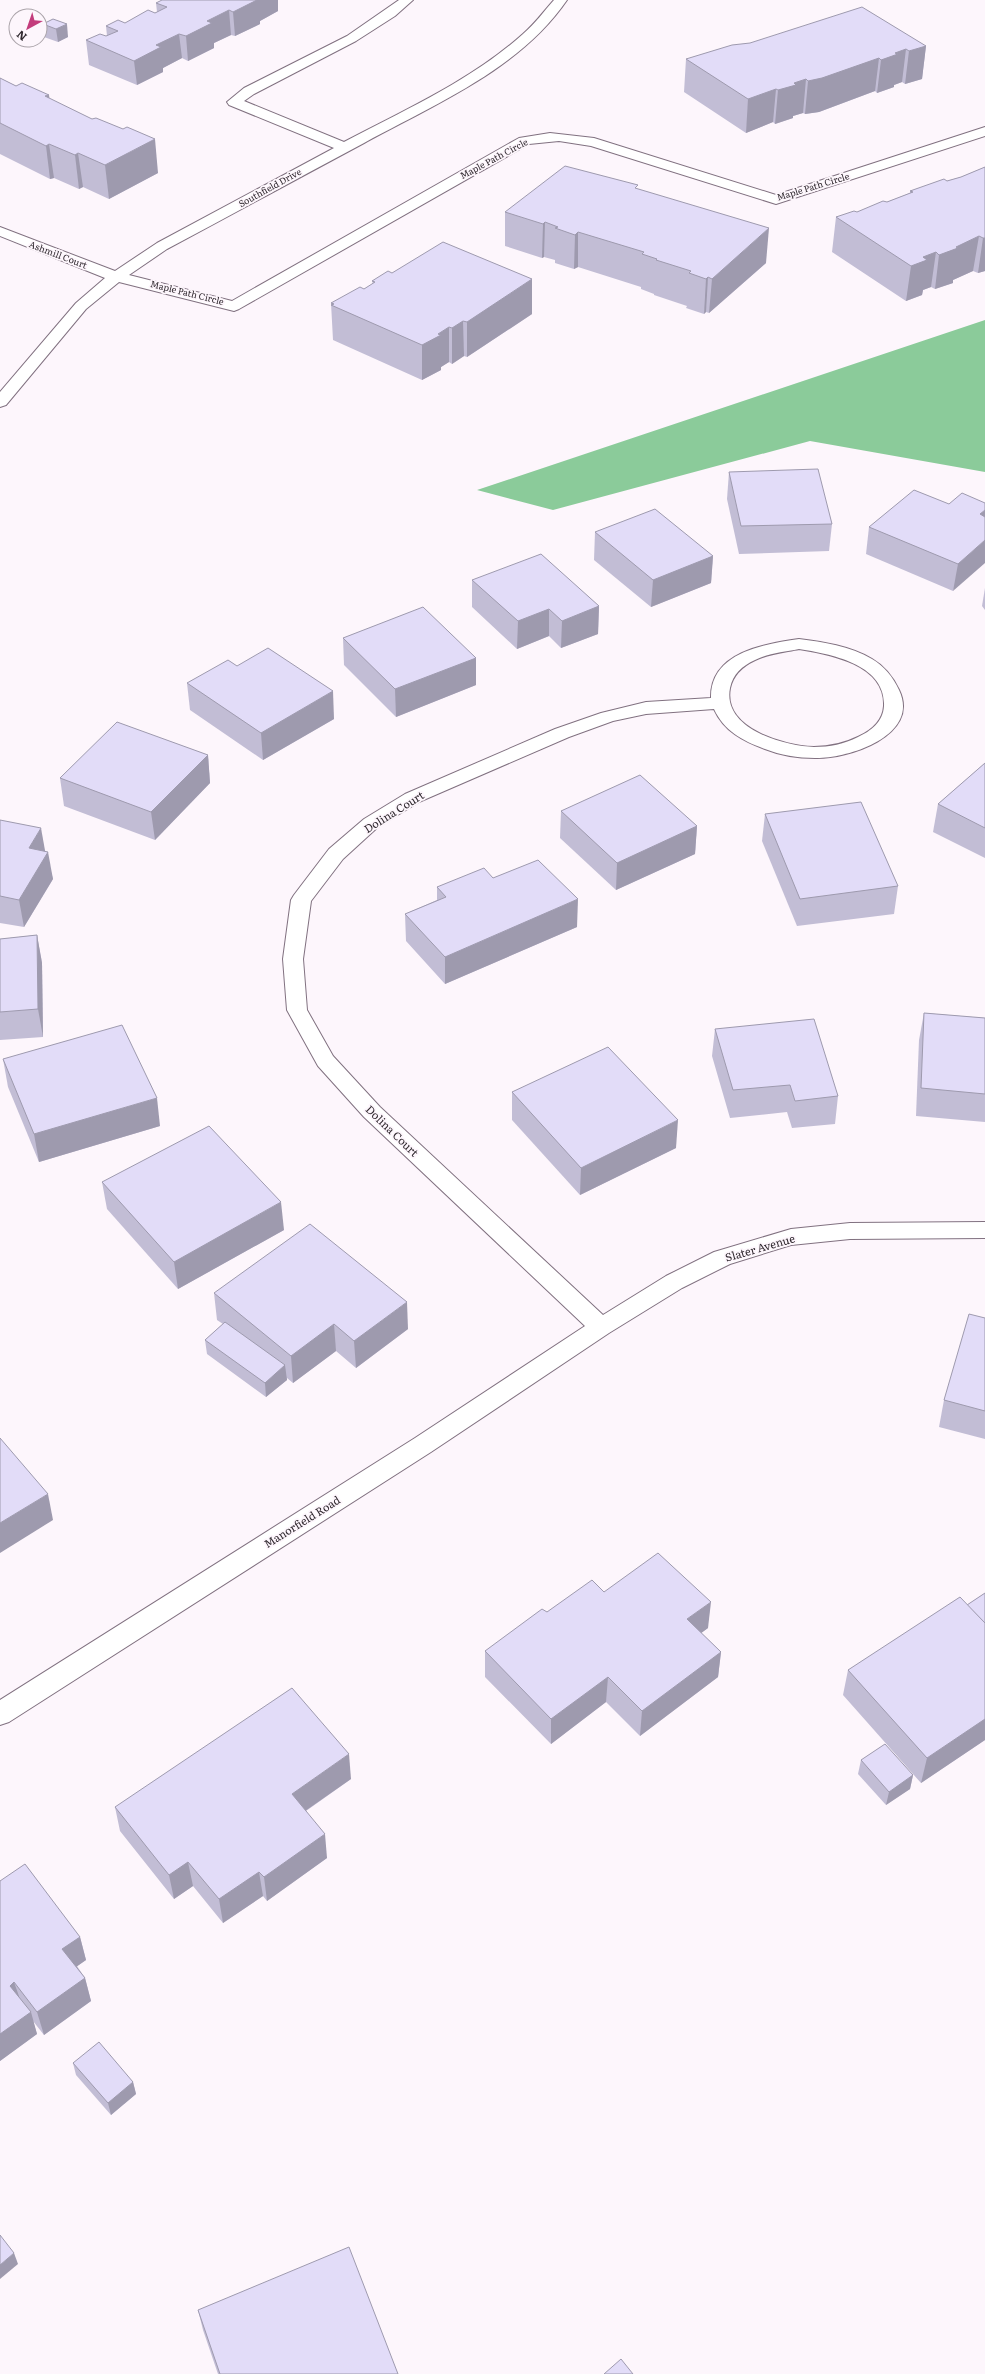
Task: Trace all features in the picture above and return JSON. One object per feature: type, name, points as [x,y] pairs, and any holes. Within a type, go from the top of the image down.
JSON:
[{"type":"street","points":[[344,147],[234,102],[249,91],[362,32],[386,17],[407,0]]},
{"type":"street","name":"Southfield Drive","points":[[0,402],[81,306],[116,277],[162,246],[448,92],[499,60],[529,36],[560,0]]},
{"type":"street","name":"Maple Path Circle","points":[[116,277],[159,286],[234,306],[524,141],[536,137],[574,138],[594,142],[776,200],[985,131]]},
{"type":"street","name":"Ashmill Court","points":[[0,231],[116,277]]},
{"type":"street","points":[[799,644],[834,649],[865,662],[887,681],[894,703],[887,725],[865,742],[832,752],[824,752],[794,751],[760,742],[732,725],[719,703],[721,680],[737,662],[765,649],[799,644]]},
{"type":"street","name":"Dolina Court","points":[[601,1327],[372,1112],[325,1061],[297,1010],[293,959],[301,900],[336,854],[371,823],[412,798],[562,733],[608,717],[646,708],[719,703]]},
{"type":"street","name":"Slater Avenue","points":[[601,1327],[674,1282],[722,1258],[791,1237],[850,1231],[985,1230]]},
{"type":"street","name":"Manorfield Road","points":[[0,1714],[423,1445],[601,1327]]},
{"type":"green space","points":[[985,320],[985,472],[810,441],[553,510],[477,490]]},
{"type":"building","points":[[162,0],[257,0],[233,12],[229,10],[207,21],[212,23],[186,36],[179,34],[156,45],[161,47],[134,61],[86,40],[100,34],[106,36],[118,31],[106,26],[118,20],[125,23],[148,10],[155,13],[167,7],[156,3]]},
{"type":"building","points":[[862,7],[926,46],[909,51],[906,49],[895,53],[898,54],[881,60],[879,58],[822,78],[808,81],[806,79],[794,83],[796,85],[778,90],[776,89],[748,99],[686,59],[732,45],[750,43]]},
{"type":"building","points":[[53,19],[67,24],[56,29],[48,26],[48,22]]},
{"type":"building","points":[[0,78],[16,86],[22,83],[49,95],[45,96],[92,119],[96,118],[123,129],[127,127],[155,139],[105,165],[78,153],[75,155],[49,144],[46,146],[0,123]]},
{"type":"building","points":[[565,166],[638,185],[635,188],[769,228],[712,279],[708,277],[706,279],[689,273],[691,271],[642,254],[644,252],[578,232],[575,235],[555,228],[558,227],[545,222],[543,224],[505,212]]},
{"type":"building","points":[[985,167],[985,238],[979,236],[956,247],[958,248],[939,255],[936,252],[923,257],[927,260],[911,266],[836,217],[854,211],[857,212],[883,201],[887,202],[913,192],[910,191],[944,179],[947,181],[961,177]]},
{"type":"building","points":[[443,242],[532,279],[467,322],[463,321],[452,328],[449,327],[438,334],[441,335],[422,345],[331,305],[334,304],[331,303],[360,287],[364,289],[375,282],[372,281],[388,271],[392,273]]},
{"type":"building","points":[[818,469],[832,524],[741,526],[729,472]]},
{"type":"building","points":[[914,490],[949,504],[962,493],[985,503],[985,510],[980,514],[985,517],[985,540],[958,564],[869,527]]},
{"type":"building","points":[[655,509],[713,556],[653,580],[595,532]]},
{"type":"building","points":[[541,554],[599,606],[562,621],[549,609],[518,621],[472,580]]},
{"type":"building","points":[[423,607],[476,658],[395,689],[343,638]]},
{"type":"building","points":[[268,648],[333,691],[261,733],[187,683],[228,660],[237,666]]},
{"type":"building","points":[[117,722],[208,755],[151,812],[60,778]]},
{"type":"building","points":[[985,763],[985,828],[938,804]]},
{"type":"building","points":[[640,775],[697,826],[617,863],[561,811]]},
{"type":"building","points":[[861,802],[898,886],[800,899],[765,814]]},
{"type":"building","points":[[0,820],[41,828],[29,848],[48,852],[19,900],[0,896]]},
{"type":"building","points":[[538,860],[578,899],[445,957],[405,914],[446,897],[437,887],[484,868],[493,878]]},
{"type":"building","points":[[37,935],[38,1009],[0,1012],[0,939]]},
{"type":"building","points":[[924,1013],[985,1018],[985,1094],[921,1088]]},
{"type":"building","points":[[814,1019],[838,1096],[795,1101],[790,1085],[733,1090],[715,1029]]},
{"type":"building","points":[[122,1025],[157,1098],[34,1134],[3,1059]]},
{"type":"building","points":[[608,1047],[678,1120],[581,1168],[512,1092]]},
{"type":"building","points":[[209,1126],[281,1202],[174,1262],[102,1182]]},
{"type":"building","points":[[310,1224],[407,1302],[354,1341],[334,1324],[291,1356],[214,1293]]},
{"type":"building","points":[[969,1314],[985,1318],[985,1411],[944,1400]]},
{"type":"building","points":[[225,1322],[285,1365],[265,1383],[205,1340]]},
{"type":"building","points":[[0,1438],[48,1494],[0,1523]]},
{"type":"building","points":[[658,1553],[711,1602],[687,1619],[721,1652],[642,1711],[608,1677],[551,1719],[485,1651],[542,1609],[547,1612],[592,1580],[604,1592]]},
{"type":"building","points":[[985,1593],[985,1623],[967,1605]]},
{"type":"building","points":[[960,1597],[985,1623],[985,1719],[927,1758],[848,1670]]},
{"type":"building","points":[[292,1688],[349,1754],[292,1794],[325,1834],[264,1877],[259,1872],[219,1899],[188,1862],[169,1875],[115,1807]]},
{"type":"building","points":[[885,1744],[913,1775],[889,1792],[861,1760]]},
{"type":"building","points":[[25,1864],[80,1937],[62,1949],[85,1978],[37,2012],[14,1982],[10,1986],[31,2012],[0,2034],[0,1881]]},
{"type":"building","points":[[99,2042],[133,2082],[108,2103],[73,2063]]},
{"type":"building","points":[[0,2235],[14,2253],[0,2265]]},
{"type":"building","points":[[349,2247],[398,2374],[220,2374],[198,2310]]},
{"type":"building","points":[[621,2359],[633,2374],[604,2374]]}]
